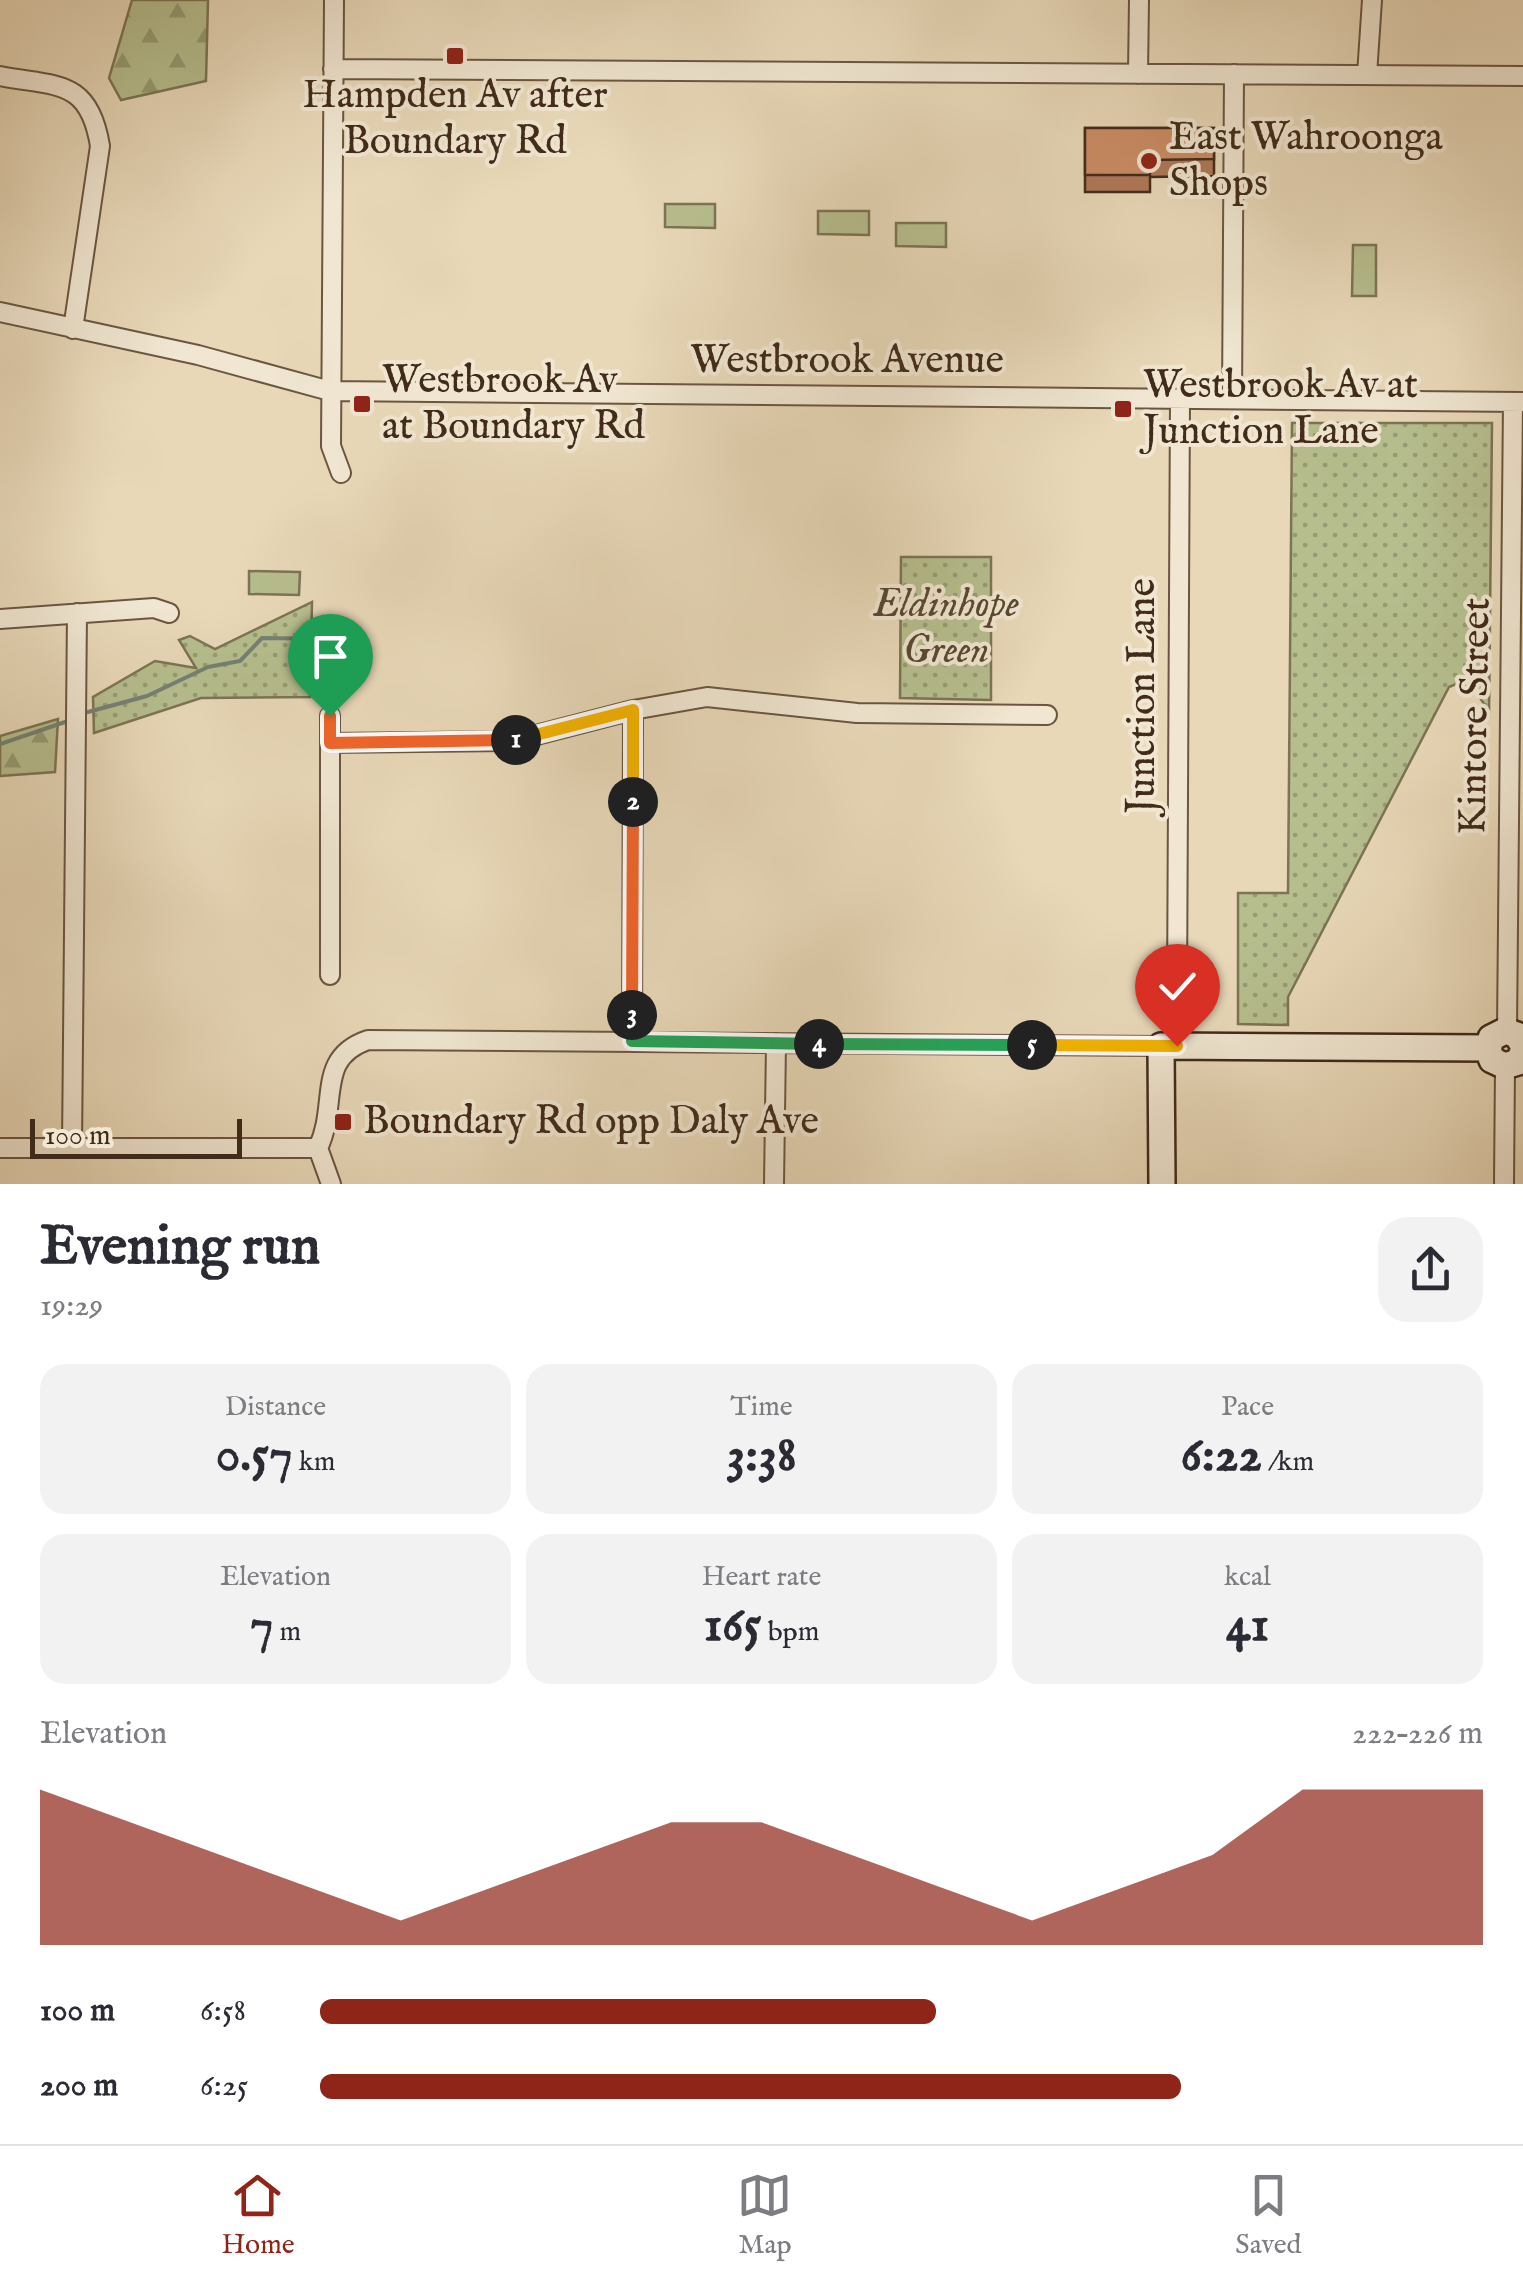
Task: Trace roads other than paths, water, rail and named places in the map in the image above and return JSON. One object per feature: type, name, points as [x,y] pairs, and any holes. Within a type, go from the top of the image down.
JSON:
[{"type":"main road","points":[[1162,1184],[1161,1046],[1509,1048]]},
{"type":"street","points":[[334,0],[330,392],[331,446],[342,473]]},
{"type":"street","points":[[1138,74],[1139,0]]},
{"type":"street","points":[[1366,75],[1372,0]]},
{"type":"street","points":[[333,69],[1523,76]]},
{"type":"street","points":[[1232,399],[1234,74]]},
{"type":"street","points":[[0,76],[60,84],[78,93],[96,122],[100,146],[73,329]]},
{"type":"street","name":"Westbrook Avenue","points":[[0,312],[198,355],[330,392],[1518,402]]},
{"type":"street","name":"Junction Lane","points":[[1177,994],[1180,399]]},
{"type":"street","name":"Kintore Street","points":[[1504,1184],[1518,402]]},
{"type":"street","points":[[0,619],[154,608],[169,613]]},
{"type":"street","points":[[72,1147],[77,613]]},
{"type":"street","points":[[330,743],[513,740],[707,696],[857,713],[1047,715]]},
{"type":"street","points":[[632,1041],[633,710]]},
{"type":"street","points":[[330,716],[330,974]]},
{"type":"street","points":[[331,1184],[318,1148],[331,1112],[332,1074],[339,1056],[368,1040],[1161,1046]]},
{"type":"street","points":[[774,1184],[776,1043]]},
{"type":"street","points":[[0,1148],[318,1148]]},
{"type":"waterway","points":[[88,712],[147,696],[208,667],[240,661],[262,638],[340,639]]},
{"type":"waterway","points":[[0,744],[65,722]]},
{"type":"place","name":"Hampden Av after Boundary Rd","points":[[455,56]]},
{"type":"place","name":"East Wahroonga Shops","points":[[1149,161]]},
{"type":"place","name":"Westbrook Av at Boundary Rd","points":[[362,404]]},
{"type":"place","name":"Westbrook Av at Junction Lane","points":[[1123,409]]},
{"type":"place","name":"Boundary Rd opp Daly Ave","points":[[343,1122]]},
{"type":"park label","name":"Eldinhope Green","points":[[946,628]]}]
